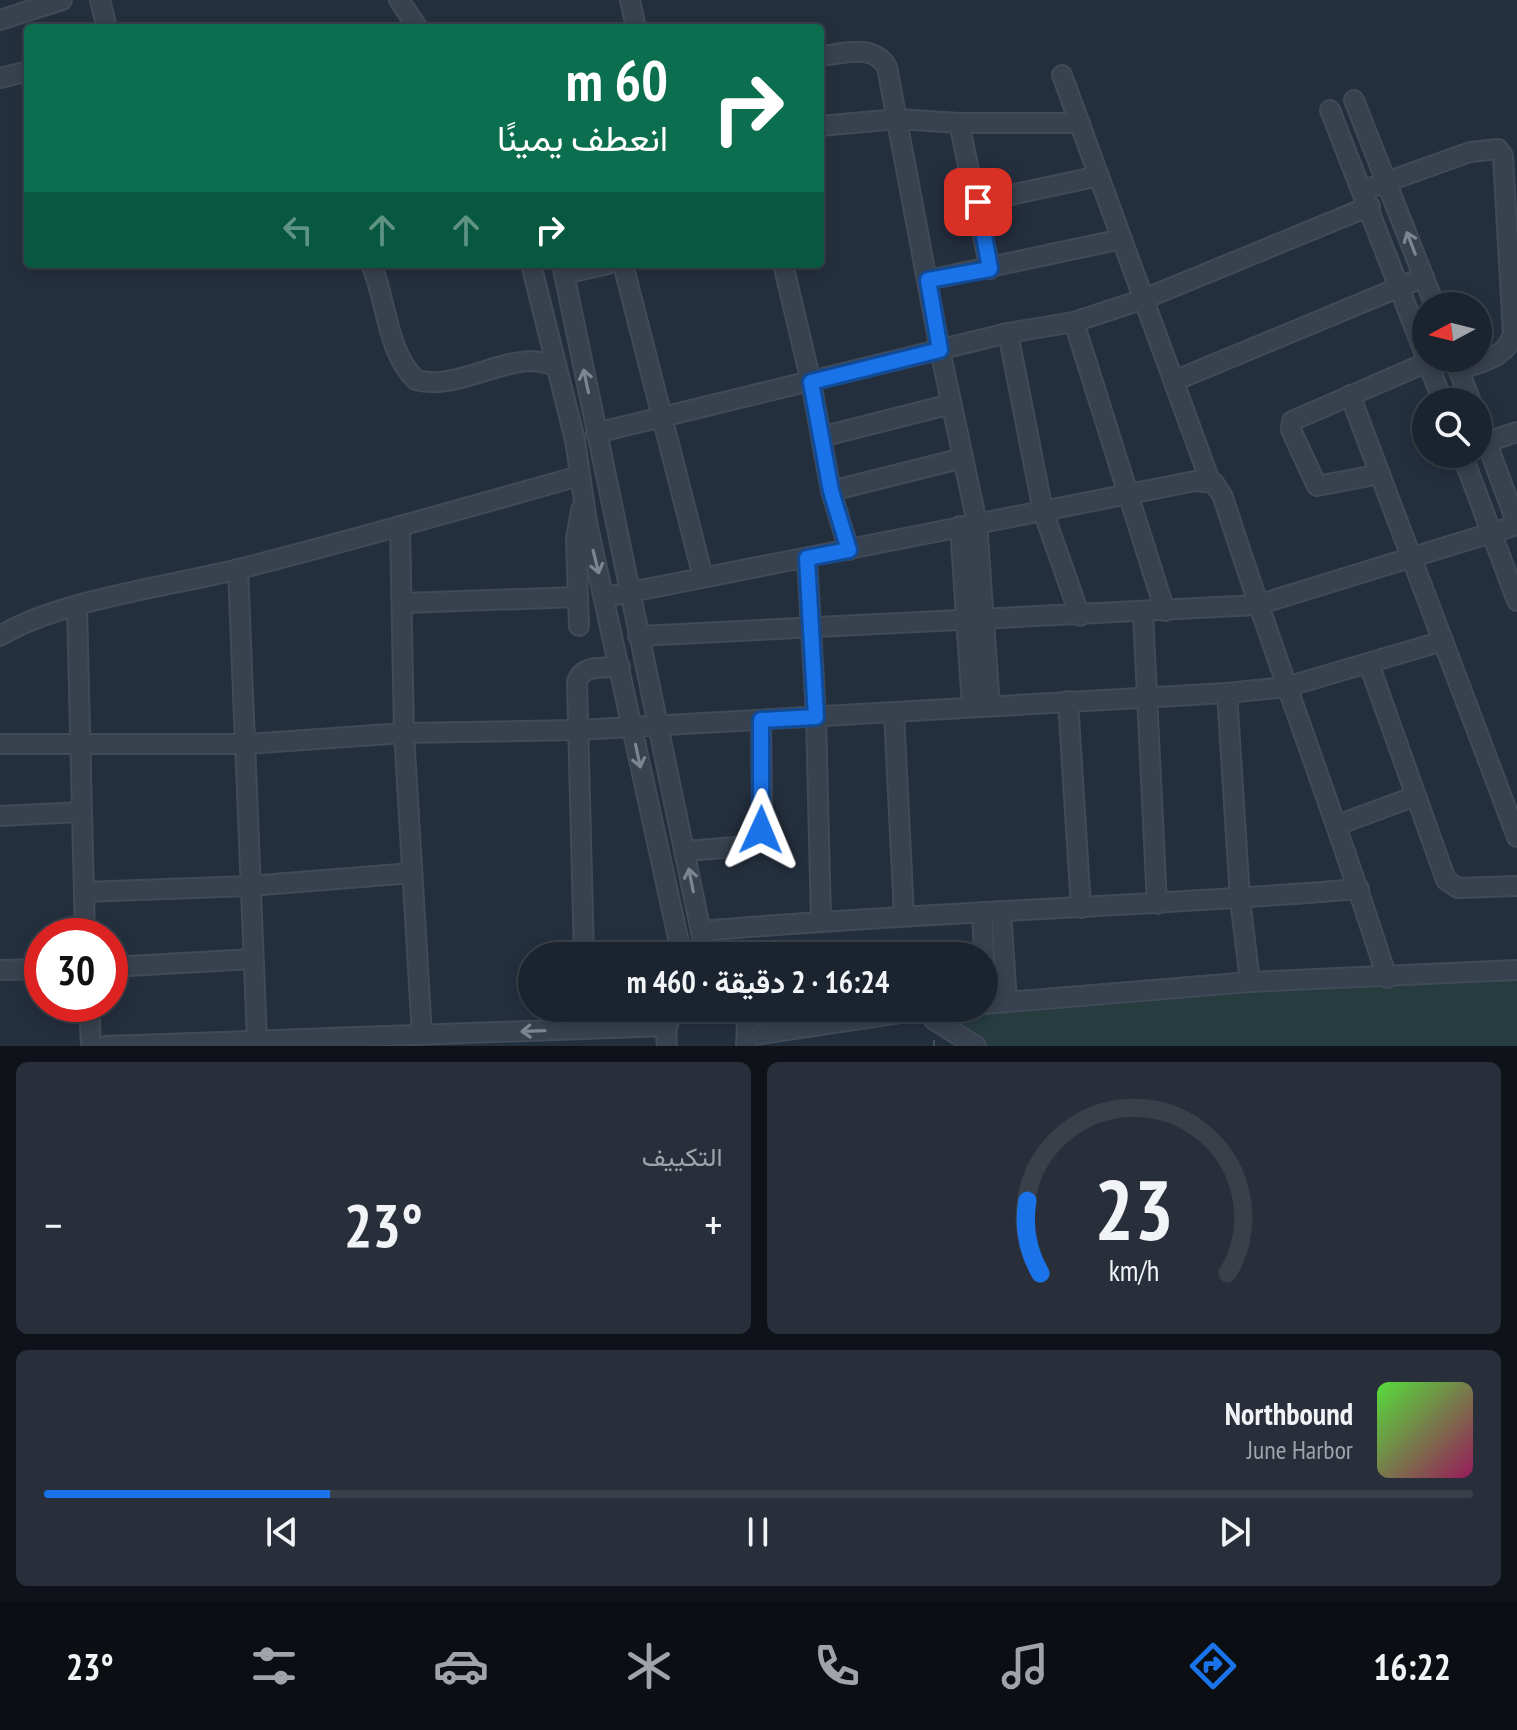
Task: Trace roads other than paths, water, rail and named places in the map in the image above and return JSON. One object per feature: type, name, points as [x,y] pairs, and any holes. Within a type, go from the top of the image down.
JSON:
[{"type":"street","points":[[0,20],[62,0]]},
{"type":"street","points":[[100,0],[106,24]]},
{"type":"street","points":[[399,0],[415,24]]},
{"type":"street","points":[[630,0],[635,24]]},
{"type":"street","points":[[824,56],[872,52],[887,67],[963,458],[981,707]]},
{"type":"street","points":[[0,78],[24,72]]},
{"type":"street","points":[[1062,75],[1210,481],[1219,487],[1223,497],[1257,605],[1337,825],[1387,978]]},
{"type":"street","points":[[1354,100],[1430,292]]},
{"type":"street","points":[[1330,110],[1412,317]]},
{"type":"street","points":[[824,126],[898,119],[959,123],[1080,123]]},
{"type":"street","points":[[959,123],[990,269]]},
{"type":"street","points":[[596,433],[1008,333],[1074,322],[1144,299],[1367,198],[1388,181],[1470,152],[1498,149],[1504,165],[1513,284],[1513,334],[1509,346],[1502,353],[1492,355]]},
{"type":"street","points":[[978,202],[1099,176]]},
{"type":"street","points":[[928,280],[1122,239]]},
{"type":"street","points":[[373,268],[397,350],[416,380],[446,380],[531,361],[556,365]]},
{"type":"street","points":[[532,268],[575,440],[583,500],[679,942]]},
{"type":"street","points":[[624,268],[703,577]]},
{"type":"street","points":[[784,268],[811,382],[831,491],[849,550]]},
{"type":"street","points":[[563,269],[703,942]]},
{"type":"street","points":[[1174,381],[1424,277]]},
{"type":"street","points":[[1074,322],[1165,611]]},
{"type":"street","points":[[1008,333],[1043,511],[1080,616]]},
{"type":"street","points":[[1380,474],[1317,486],[1307,471],[1291,430],[1294,418],[1412,367]]},
{"type":"street","points":[[1350,395],[1517,837]]},
{"type":"street","points":[[821,437],[951,404]]},
{"type":"street","points":[[1492,440],[1517,432]]},
{"type":"street","points":[[638,636],[812,630],[1257,605],[1517,524],[1492,456]]},
{"type":"street","points":[[831,491],[963,458]]},
{"type":"street","points":[[1467,468],[1517,601]]},
{"type":"street","points":[[0,636],[32,621],[77,607],[238,569],[579,476]]},
{"type":"street","points":[[605,597],[1210,481]]},
{"type":"street","points":[[579,626],[576,539],[583,500]]},
{"type":"street","points":[[400,526],[404,733],[422,1035]]},
{"type":"street","points":[[807,558],[816,717],[821,920]]},
{"type":"street","points":[[238,569],[257,1040]]},
{"type":"street","points":[[403,603],[578,597]]},
{"type":"street","points":[[77,607],[85,918]]},
{"type":"street","points":[[1143,613],[1157,904]]},
{"type":"street","points":[[0,744],[246,744],[404,733],[578,730],[1227,693],[1286,687],[1443,641]]},
{"type":"street","points":[[1369,664],[1450,885],[1472,889],[1517,886]]},
{"type":"street","points":[[584,942],[577,682],[579,674],[586,670],[620,667]]},
{"type":"street","points":[[1227,693],[1240,899],[1250,982]]},
{"type":"street","points":[[1068,701],[1081,908]]},
{"type":"street","points":[[894,713],[904,915]]},
{"type":"street","points":[[685,851],[758,843],[762,813],[761,720]]},
{"type":"street","points":[[1337,825],[1416,796]]},
{"type":"street","points":[[0,816],[82,812]]},
{"type":"street","points":[[84,892],[249,886],[412,873]]},
{"type":"street","points":[[701,931],[821,920],[1157,904],[1359,889]]},
{"type":"street","points":[[1001,911],[1007,1002]]},
{"type":"street","points":[[982,912],[983,942]]},
{"type":"street","points":[[128,966],[253,959]]},
{"type":"street","points":[[0,970],[24,969]]},
{"type":"street","points":[[998,1003],[1250,982],[1517,970]]},
{"type":"street","points":[[90,1022],[91,1046]]},
{"type":"street","points":[[586,1022],[586,1029]]},
{"type":"street","points":[[667,1046],[669,1022]]},
{"type":"street","points":[[752,1041],[880,1022]]},
{"type":"street","points":[[944,1022],[976,1046]]},
{"type":"street","points":[[106,1046],[667,1026]]}]
